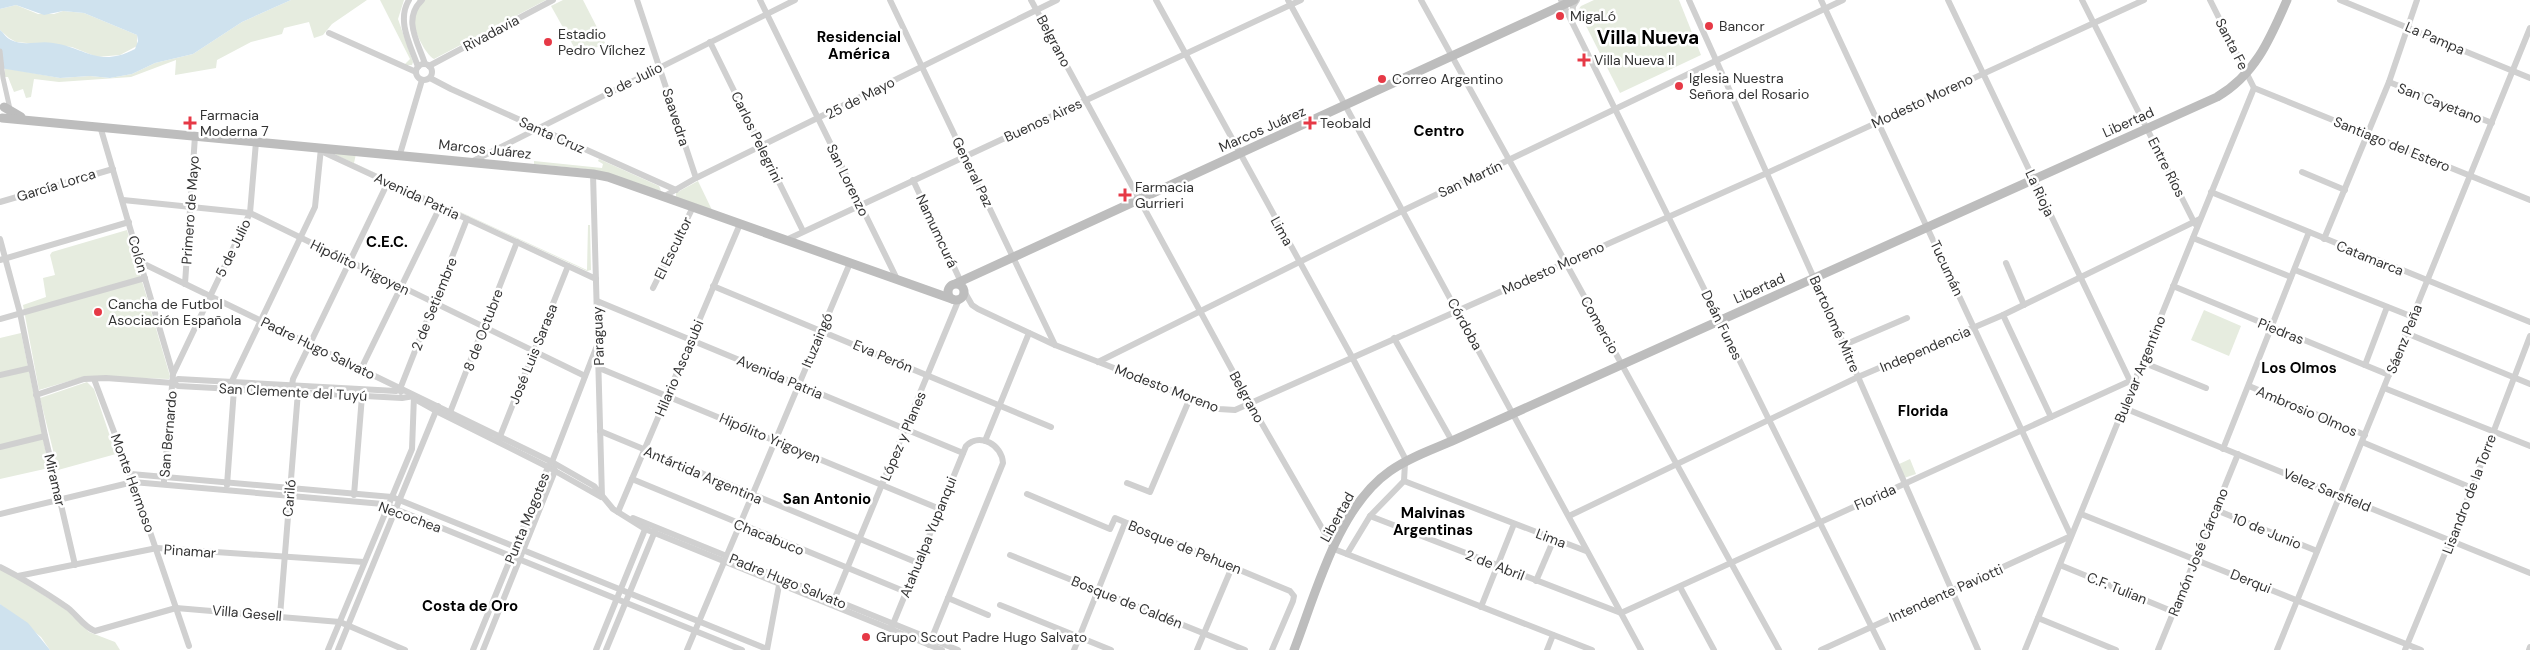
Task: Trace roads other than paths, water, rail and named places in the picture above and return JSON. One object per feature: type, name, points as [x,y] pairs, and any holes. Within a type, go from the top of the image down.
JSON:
[{"type":"main road","name":"Marcos Juárez","points":[[920,287],[959,286],[1013,257],[1452,56],[1562,2],[1574,0]]},
{"type":"main road","name":"Libertad","points":[[1294,650],[1334,549],[1348,519],[1364,495],[1390,471],[1452,441],[2217,97],[2247,73],[2265,48],[2286,0]]},
{"type":"main road","name":"Marcos Juárez","points":[[4,107],[29,119]]},
{"type":"main road","points":[[1,118],[6,112],[4,107]]},
{"type":"main road","name":"Marcos Juárez","points":[[1,118],[100,126],[321,150],[400,154],[593,174],[956,299]]},
{"type":"main road","points":[[956,299],[948,291],[959,286]]},
{"type":"main road","points":[[956,299],[959,286]]},
{"type":"street","points":[[409,0],[404,11],[403,23],[422,67]]},
{"type":"street","points":[[422,0],[412,11],[411,19],[422,67],[419,78],[426,79]]},
{"type":"street","name":"Rivadavia","points":[[422,67],[553,0]]},
{"type":"street","name":"Saavedra","points":[[636,0],[696,178]]},
{"type":"street","name":"San Lorenzo","points":[[760,0],[897,279]]},
{"type":"street","name":"9 de Julio","points":[[471,162],[536,127],[795,0]]},
{"type":"street","name":"General Paz","points":[[890,0],[1055,344]]},
{"type":"street","name":"Belgrano","points":[[1031,0],[1250,403],[1334,549]]},
{"type":"street","name":"25 de Mayo","points":[[664,197],[696,178],[1057,0]]},
{"type":"street","name":"Lima","points":[[1156,0],[1352,357],[1406,462]]},
{"type":"street","name":"Buenos Aires","points":[[786,240],[860,204],[1186,55],[1289,3],[1302,0]]},
{"type":"street","name":"Comercio","points":[[1421,0],[1779,650]]},
{"type":"street","points":[[1572,22],[1572,10],[1578,0]]},
{"type":"street","name":"Bartolomé Mitre","points":[[1689,0],[1978,650]]},
{"type":"street","name":"Tucumán","points":[[1821,0],[1929,227],[2071,536]]},
{"type":"street","name":"San Martín","points":[[1098,362],[1299,261],[1843,0]]},
{"type":"street","name":"La Rioja","points":[[1948,0],[1981,73],[2131,384]]},
{"type":"street","name":"Entre Ríos","points":[[2082,0],[2197,223]]},
{"type":"street","name":"Modesto Moreno","points":[[959,286],[972,305],[1029,333],[1190,398],[1229,410],[1250,403],[1766,173],[2144,0]]},
{"type":"street","name":"Santa Fe","points":[[2210,0],[2254,88]]},
{"type":"street","name":"La Pampa","points":[[2340,0],[2530,78]]},
{"type":"street","points":[[2324,239],[2389,82],[2417,0]]},
{"type":"street","name":"Deán Funes","points":[[1562,2],[1883,650]]},
{"type":"street","name":"Córdoba","points":[[1289,3],[1514,413],[1586,551],[1641,650]]},
{"type":"street","name":"Sáenz Peña","points":[[2278,650],[2530,28]]},
{"type":"street","points":[[329,33],[432,72],[426,79],[400,154]]},
{"type":"street","name":"Carlos Pelegrini","points":[[710,42],[803,231]]},
{"type":"street","points":[[0,51],[4,107]]},
{"type":"street","name":"Santa Cruz","points":[[426,79],[676,190]]},
{"type":"street","name":"San Cayetano","points":[[2389,82],[2492,123]]},
{"type":"street","name":"Santiago del Estero","points":[[2254,88],[2530,200]]},
{"type":"street","name":"Bulevar Argentino","points":[[2025,650],[2124,408],[2131,384],[2142,362],[2193,238],[2197,223],[2254,88]]},
{"type":"street","name":"Colón","points":[[100,126],[173,374],[173,383]]},
{"type":"street","name":"Primero de Mayo","points":[[185,284],[195,136]]},
{"type":"street","name":"5 de Julio","points":[[173,374],[250,213],[256,142]]},
{"type":"street","points":[[227,487],[232,386],[261,320],[316,207],[321,150]]},
{"type":"street","name":"Avenida Patria","points":[[321,150],[596,278]]},
{"type":"street","name":"García Lorca","points":[[0,202],[113,168]]},
{"type":"street","points":[[2302,172],[2345,190]]},
{"type":"street","name":"Paraguay","points":[[593,174],[602,497]]},
{"type":"street","name":"Namumcurá","points":[[913,180],[959,286]]},
{"type":"street","points":[[298,392],[292,384],[388,182]]},
{"type":"street","name":"Catamarca","points":[[2211,192],[2530,322]]},
{"type":"street","name":"Hipólito Yrigoyen","points":[[123,200],[250,213],[433,304],[585,376]]},
{"type":"street","points":[[361,369],[440,207]]},
{"type":"street","name":"El Escultor","points":[[653,288],[693,207]]},
{"type":"street","name":"2 de Setiembre","points":[[400,389],[467,219]]},
{"type":"street","points":[[3,260],[129,222]]},
{"type":"street","name":"Independencia","points":[[1569,516],[1858,377],[1975,328],[2197,223]]},
{"type":"street","name":"Hilario Ascasubi","points":[[618,512],[740,224]]},
{"type":"street","points":[[2223,449],[2309,232]]},
{"type":"street","points":[[2193,238],[2291,278]]},
{"type":"street","name":"Miramar","points":[[0,239],[3,260],[20,313],[44,436],[75,565]]},
{"type":"street","name":"8 de Octubre","points":[[449,415],[517,242]]},
{"type":"street","name":"Padre Hugo Salvato","points":[[140,262],[361,369],[437,409],[594,486],[602,497],[618,512],[646,526],[892,627],[930,642],[958,650]]},
{"type":"street","name":"Ituzaingó","points":[[687,650],[850,262]]},
{"type":"street","points":[[2006,263],[2024,305]]},
{"type":"street","name":"José Luis Sarasa","points":[[499,439],[568,266]]},
{"type":"street","points":[[2295,270],[2413,317]]},
{"type":"street","points":[[0,319],[145,278]]},
{"type":"street","name":"Eva Perón","points":[[713,286],[1051,427]]},
{"type":"street","name":"Piedras","points":[[2173,286],[2389,375]]},
{"type":"street","name":"López y Planes","points":[[834,600],[928,375],[956,299]]},
{"type":"street","name":"Avenida Patria","points":[[597,301],[963,453]]},
{"type":"street","points":[[2365,365],[2388,307]]},
{"type":"street","points":[[2003,315],[2051,417]]},
{"type":"street","points":[[1844,345],[1907,318]]},
{"type":"street","points":[[930,642],[1003,463],[998,449],[985,441],[1029,333]]},
{"type":"street","points":[[2406,333],[2530,384]]},
{"type":"street","name":"Lisandro de la Torre","points":[[2406,647],[2451,541],[2530,336]]},
{"type":"street","points":[[1394,338],[1452,441]]},
{"type":"street","points":[[550,465],[598,343]]},
{"type":"street","points":[[2142,362],[2206,388]]},
{"type":"street","points":[[0,375],[31,368]]},
{"type":"street","name":"Hipólito Yrigoyen","points":[[599,368],[940,509]]},
{"type":"street","name":"San Clemente del Tuyú","points":[[36,395],[80,380],[94,379],[173,383],[178,380],[298,392],[402,398],[414,396]]},
{"type":"street","name":"Monte Hermoso","points":[[94,379],[134,482],[189,646]]},
{"type":"street","name":"San Bernardo","points":[[163,485],[173,383]]},
{"type":"street","name":"San Clemente del Tuyú","points":[[232,386],[292,384],[396,391],[400,389]]},
{"type":"street","name":"Florida","points":[[1621,612],[1731,564],[2051,417],[2131,384]]},
{"type":"street","name":"Ambrosio Olmos","points":[[2249,386],[2365,435]]},
{"type":"street","points":[[2384,388],[2530,446]]},
{"type":"street","points":[[400,389],[402,398]]},
{"type":"street","name":"Cariló","points":[[280,616],[298,392]]},
{"type":"street","points":[[354,495],[362,396]]},
{"type":"street","points":[[328,650],[413,444],[414,396]]},
{"type":"street","points":[[1127,483],[1150,492],[1190,398]]},
{"type":"street","name":"Velez Sarsfield","points":[[2124,408],[2530,574]]},
{"type":"street","points":[[338,650],[437,409]]},
{"type":"street","name":"Antártida Argentina","points":[[600,431],[752,496],[918,563]]},
{"type":"street","points":[[0,446],[44,436]]},
{"type":"street","name":"Atahualpa Yupanqui","points":[[892,627],[966,446],[973,440],[985,441]]},
{"type":"street","name":"Ambrosio Olmos","points":[[2362,442],[2472,488]]},
{"type":"street","name":"Ramón José Cárcano","points":[[2158,650],[2238,454]]},
{"type":"street","points":[[1347,554],[1370,516],[1404,481],[1406,462]]},
{"type":"street","name":"Punta Mogotes","points":[[473,650],[550,465],[555,471],[483,650]]},
{"type":"street","name":"Padre Hugo Salvato","points":[[555,471],[602,497]]},
{"type":"street","name":"Necochea","points":[[131,474],[227,487]]},
{"type":"street","name":"Chacabuco","points":[[632,479],[906,592]]},
{"type":"street","name":"Lima","points":[[1404,481],[1586,551]]},
{"type":"street","name":"Necochea","points":[[0,514],[134,482],[392,497],[767,649]]},
{"type":"street","name":"Necochea","points":[[290,492],[388,506],[742,650]]},
{"type":"street","name":"Bosque de Pehuen","points":[[1027,494],[1110,528],[1114,518],[1293,593],[1293,601],[1272,650]]},
{"type":"street","name":"10 de Junio","points":[[2216,510],[2317,552]]},
{"type":"street","name":"Derqui","points":[[2081,514],[2298,600],[2406,647],[2420,650]]},
{"type":"street","name":"2 de Abril","points":[[1370,516],[1621,612]]},
{"type":"street","points":[[1074,650],[1119,536],[1126,523]]},
{"type":"street","points":[[1482,607],[1514,524]]},
{"type":"street","points":[[596,650],[646,526]]},
{"type":"street","points":[[1110,528],[1119,536]]},
{"type":"street","points":[[606,650],[655,530]]},
{"type":"street","name":"Intendente Paviotti","points":[[1821,650],[2071,536]]},
{"type":"street","points":[[1536,581],[1554,539]]},
{"type":"street","name":"Pinamar","points":[[18,576],[157,548],[364,562]]},
{"type":"street","points":[[1334,549],[1592,650]]},
{"type":"street","name":"Bosque de Caldén","points":[[1010,555],[1244,650]]},
{"type":"street","name":"C.F. Tulian","points":[[2060,565],[2174,612]]},
{"type":"street","points":[[0,566],[18,576]]},
{"type":"street","points":[[1197,650],[1232,567]]},
{"type":"street","name":"Villa Gesell","points":[[18,576],[74,613],[88,627],[99,631],[107,626],[176,608],[340,622],[405,650]]},
{"type":"street","points":[[767,649],[780,581]]},
{"type":"street","name":"Padre Hugo Salvato","points":[[780,581],[834,600],[892,627]]},
{"type":"street","points":[[1680,587],[1714,650]]},
{"type":"street","points":[[948,598],[988,615]]},
{"type":"street","points":[[1000,605],[1111,650]]},
{"type":"street","points":[[2038,618],[2116,650]]},
{"type":"street","points":[[1547,650],[1554,635]]},
{"type":"street","name":"Padre Hugo Salvato","points":[[930,642],[942,650]]},
{"type":"water","points":[[0,0],[291,0],[242,22],[193,54],[155,63],[132,74],[110,78],[90,76],[60,78],[0,68],[0,30],[8,38],[16,42],[42,42],[65,45],[102,57],[111,57],[135,49],[138,41],[137,35],[84,13],[63,11],[44,15],[16,5],[0,9]]},
{"type":"water","points":[[0,604],[28,623],[50,650],[0,650]]},
{"type":"place","name":"MigaLó","points":[[1560,16]]},
{"type":"place","name":"Bancor","points":[[1709,26]]},
{"type":"place","name":"Estadio Pedro Vílchez","points":[[548,42]]},
{"type":"place","name":"Villa Nueva II","points":[[1584,60]]},
{"type":"place","name":"Correo Argentino","points":[[1382,79]]},
{"type":"place","name":"Iglesia Nuestra Señora del Rosario","points":[[1679,86]]},
{"type":"place","name":"Farmacia Moderna 7","points":[[190,123]]},
{"type":"place","name":"Teobald","points":[[1310,123]]},
{"type":"place","name":"Farmacia Gurrieri","points":[[1125,195]]},
{"type":"place","name":"Cancha de Futbol Asociación Española","points":[[98,312]]},
{"type":"place","name":"Grupo Scout Padre Hugo Salvato","points":[[866,637]]},
{"type":"district","name":"Villa Nueva","points":[[1648,37]]},
{"type":"district","name":"Residencial América","points":[[859,46]]},
{"type":"district","name":"Centro","points":[[1439,131]]},
{"type":"district","name":"C.E.C.","points":[[387,242]]},
{"type":"district","name":"Los Olmos","points":[[2299,368]]},
{"type":"district","name":"Florida","points":[[1923,411]]},
{"type":"district","name":"San Antonio","points":[[827,499]]},
{"type":"district","name":"Malvinas Argentinas","points":[[1433,522]]},
{"type":"district","name":"Costa de Oro","points":[[470,606]]}]
